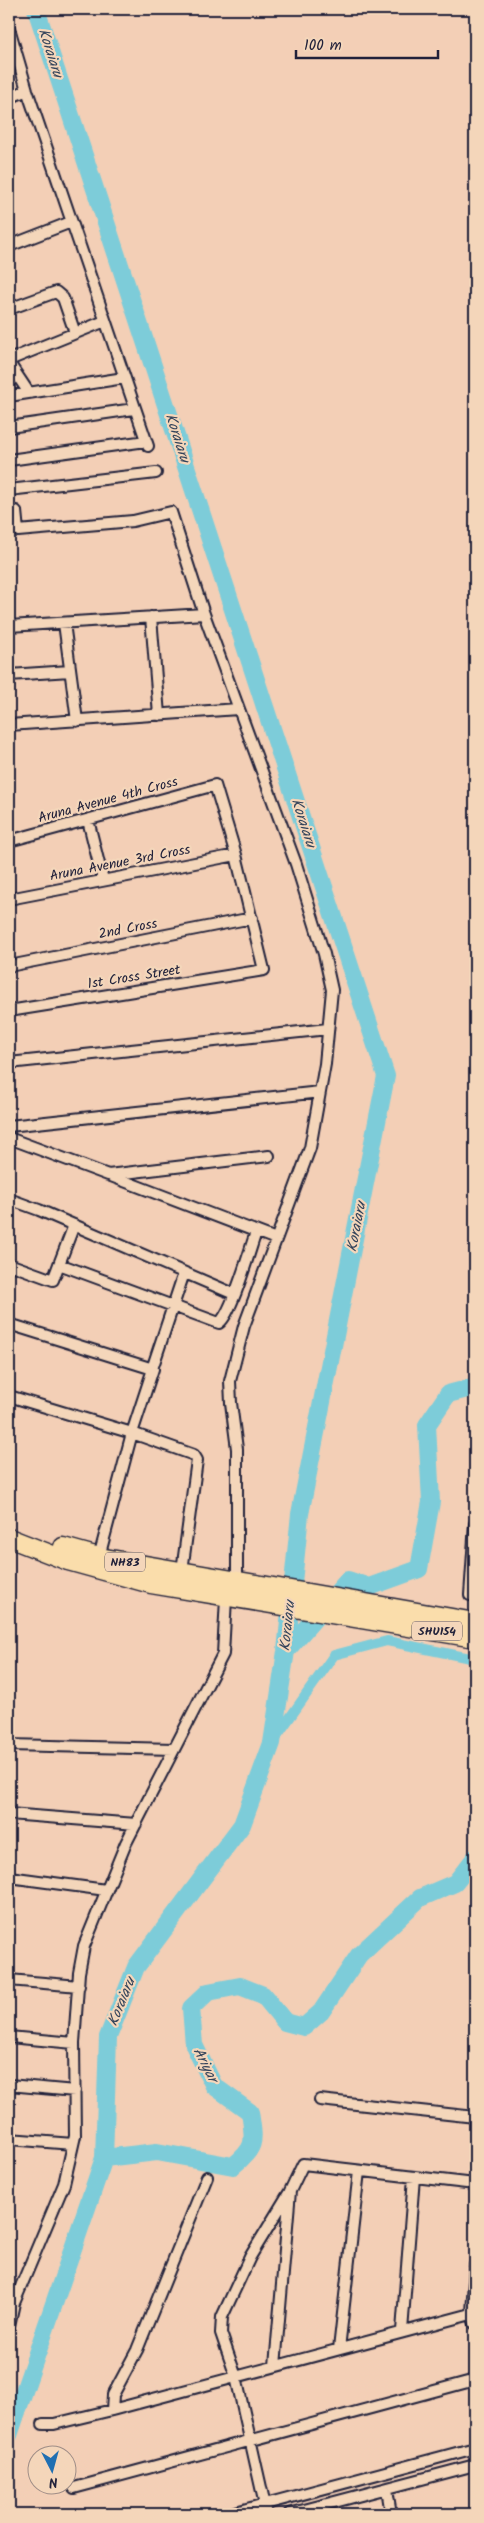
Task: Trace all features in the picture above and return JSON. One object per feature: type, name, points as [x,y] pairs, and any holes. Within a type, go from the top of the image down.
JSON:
[{"type":"highway","name":"NH83","points":[[9,1527],[72,1550],[99,1557],[475,1622]]},
{"type":"highway","name":"NH83","points":[[9,1538],[68,1561],[115,1575],[232,1599],[398,1626]]},
{"type":"highway","name":"SHU154","points":[[398,1626],[475,1638]]},
{"type":"street","points":[[9,28],[27,90],[147,444],[9,460]]},
{"type":"street","points":[[9,98],[27,90]]},
{"type":"street","points":[[9,246],[71,222]]},
{"type":"street","points":[[9,309],[56,292],[63,298],[75,333]]},
{"type":"street","points":[[29,393],[9,362],[105,321]]},
{"type":"street","points":[[9,396],[124,378]]},
{"type":"street","points":[[9,426],[134,409]]},
{"type":"street","points":[[9,490],[156,473]]},
{"type":"street","points":[[9,512],[16,511],[18,531],[133,521],[170,512],[238,709],[296,864],[324,954],[332,990],[320,1092],[310,1148],[244,1326],[230,1381],[230,1403],[237,1449],[241,1582]]},
{"type":"street","points":[[9,626],[204,614]]},
{"type":"street","points":[[151,618],[159,715]]},
{"type":"street","points":[[64,623],[76,721]]},
{"type":"street","points":[[9,675],[70,671]]},
{"type":"street","points":[[9,724],[238,709]]},
{"type":"street","name":"Aruna Avenue 4th Cross","points":[[9,841],[215,785],[236,855]]},
{"type":"street","points":[[88,820],[103,880]]},
{"type":"street","points":[[236,855],[252,918]]},
{"type":"street","name":"Aruna Avenue 3rd Cross","points":[[9,899],[236,855]]},
{"type":"street","name":"2nd Cross","points":[[9,966],[252,918]]},
{"type":"street","name":"1st Cross Street","points":[[9,1011],[264,970],[252,918]]},
{"type":"street","points":[[9,1063],[328,1029]]},
{"type":"street","points":[[9,1126],[320,1092]]},
{"type":"street","points":[[9,1138],[276,1238]]},
{"type":"street","points":[[108,1175],[269,1156]]},
{"type":"street","points":[[9,1200],[74,1225],[234,1294]]},
{"type":"street","points":[[9,1264],[53,1280],[74,1225]]},
{"type":"street","points":[[59,1264],[219,1323],[223,1320],[234,1294],[256,1232]]},
{"type":"street","points":[[99,1557],[132,1433],[184,1273]]},
{"type":"street","points":[[9,1324],[152,1369]]},
{"type":"street","points":[[9,1396],[132,1433],[194,1455],[197,1460],[182,1572]]},
{"type":"street","points":[[475,1524],[470,1595],[475,1596]]},
{"type":"street","points":[[9,2326],[14,2303],[64,2184],[73,2144],[74,2043],[84,1946],[106,1890],[136,1824],[223,1654],[232,1599]]},
{"type":"street","points":[[9,1745],[174,1749]]},
{"type":"street","points":[[9,1814],[136,1824]]},
{"type":"street","points":[[9,1878],[106,1890]]},
{"type":"street","points":[[9,1980],[79,1986]]},
{"type":"street","points":[[9,2037],[74,2043]]},
{"type":"street","points":[[9,2085],[75,2091]]},
{"type":"street","points":[[320,2100],[475,2117]]},
{"type":"street","points":[[9,2139],[73,2144]]},
{"type":"street","points":[[266,2510],[236,2377],[221,2333],[222,2317],[250,2257],[290,2191],[303,2164],[475,2184]]},
{"type":"street","points":[[338,2349],[359,2170]]},
{"type":"street","points":[[112,2410],[113,2394],[137,2350],[207,2177]]},
{"type":"street","points":[[402,2331],[414,2177]]},
{"type":"street","points":[[275,2366],[290,2191]]},
{"type":"street","points":[[43,2424],[54,2424],[112,2410],[402,2331],[474,2317],[475,2265]]},
{"type":"street","points":[[78,2487],[250,2439],[475,2380]]},
{"type":"street","points":[[228,2514],[266,2510],[475,2448]]},
{"type":"street","points":[[289,2514],[475,2465]]},
{"type":"street","points":[[387,2488],[391,2514]]},
{"type":"waterway","name":"Koraiaru","points":[[9,2435],[104,2158],[108,2037],[136,1967],[242,1825],[272,1743],[286,1651],[300,1514],[386,1076],[36,9]]},
{"type":"waterway","points":[[286,1651],[348,1580],[369,1587],[419,1569],[431,1502],[427,1425],[448,1394],[475,1387]]},
{"type":"waterway","points":[[272,1743],[334,1655],[387,1641],[475,1659]]},
{"type":"waterway","name":"Ariyar","points":[[104,2158],[157,2152],[233,2166],[246,2154],[252,2143],[250,2112],[214,2086],[194,2045],[191,2008],[208,1992],[240,1986],[263,1995],[285,2022],[304,2027],[321,2012],[359,1955],[420,1898],[455,1883],[475,1858]]}]
